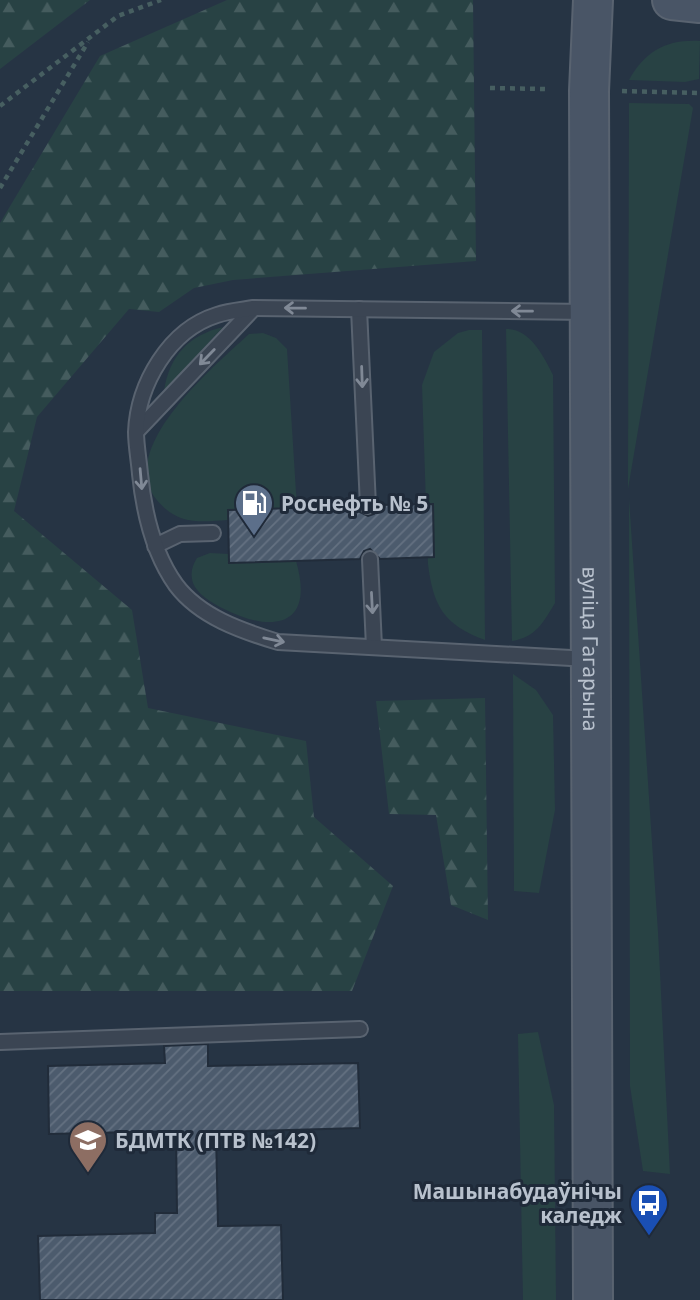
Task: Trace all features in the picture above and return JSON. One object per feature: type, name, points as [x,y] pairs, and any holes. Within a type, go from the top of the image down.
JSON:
[{"type":"main road","name":"вуліца Гагарына","points":[[593,0],[590,91],[593,1300]]},
{"type":"main road","points":[[673,0],[700,4]]},
{"type":"lane","points":[[590,312],[254,308],[215,315],[182,335],[162,357],[145,387],[136,431],[143,502],[155,546],[177,587],[234,629],[278,642],[592,659]]},
{"type":"lane","points":[[136,431],[254,308]]},
{"type":"lane","points":[[359,309],[368,506]]},
{"type":"lane","points":[[155,546],[180,534],[213,533]]},
{"type":"lane","points":[[370,559],[374,647]]},
{"type":"lane","points":[[0,1042],[360,1029]]},
{"type":"path","points":[[0,106],[118,16],[161,0]]},
{"type":"path","points":[[0,188],[90,37]]},
{"type":"path","points":[[490,88],[545,89]]},
{"type":"path","points":[[621,91],[700,93]]},
{"type":"green space","points":[[0,0],[90,0],[0,69]]},
{"type":"green space","points":[[227,0],[473,0],[476,261],[233,280],[194,288],[159,312],[129,309],[37,417],[14,511],[132,610],[148,708],[306,741],[314,817],[393,886],[352,991],[0,991],[0,223],[100,56]]},
{"type":"green space","points":[[700,41],[699,79],[685,82],[629,80],[642,61],[658,49],[677,42]]},
{"type":"green space","points":[[629,103],[689,104],[693,108],[628,489]]},
{"type":"green space","points":[[223,327],[164,391],[171,367],[183,349],[200,335]]},
{"type":"green space","points":[[506,329],[515,330],[529,338],[541,352],[553,375],[555,603],[533,632],[512,641]]},
{"type":"green space","points":[[482,330],[485,640],[460,628],[443,612],[433,591],[428,564],[422,385],[434,352],[458,333]]},
{"type":"green space","points":[[263,333],[276,338],[287,349],[297,508],[228,510],[228,520],[198,521],[180,518],[156,499],[147,478],[149,456],[159,432],[175,409],[215,366],[249,334]]},
{"type":"green space","points":[[629,498],[658,932],[670,1174],[643,1171],[630,1086]]},
{"type":"green space","points":[[210,553],[229,554],[230,563],[296,561],[301,584],[300,601],[294,612],[284,619],[272,622],[257,621],[209,601],[195,587],[192,573],[197,558]]},
{"type":"green space","points":[[513,674],[536,690],[553,715],[555,810],[539,893],[514,891]]},
{"type":"green space","points":[[485,698],[488,920],[451,905],[436,815],[389,814],[376,701]]},
{"type":"green space","points":[[538,1032],[554,1105],[556,1300],[523,1300],[518,1034]]},
{"type":"building","points":[[433,504],[434,557],[380,559],[370,549],[364,551],[360,559],[229,563],[228,510],[358,506],[360,512],[368,516],[374,514],[378,505]]},
{"type":"building","points":[[208,1044],[208,1066],[358,1063],[360,1128],[216,1132],[218,1226],[281,1225],[283,1300],[40,1300],[38,1236],[155,1233],[155,1213],[177,1213],[176,1131],[49,1134],[48,1066],[165,1063],[164,1046]]},
{"type":"place","name":"Роснефть № 5","points":[[254,537]]},
{"type":"place","name":"БДМТК (ПТВ №142)","points":[[88,1174]]},
{"type":"place","name":"Машынабудаўнічы каледж","points":[[649,1237]]}]
